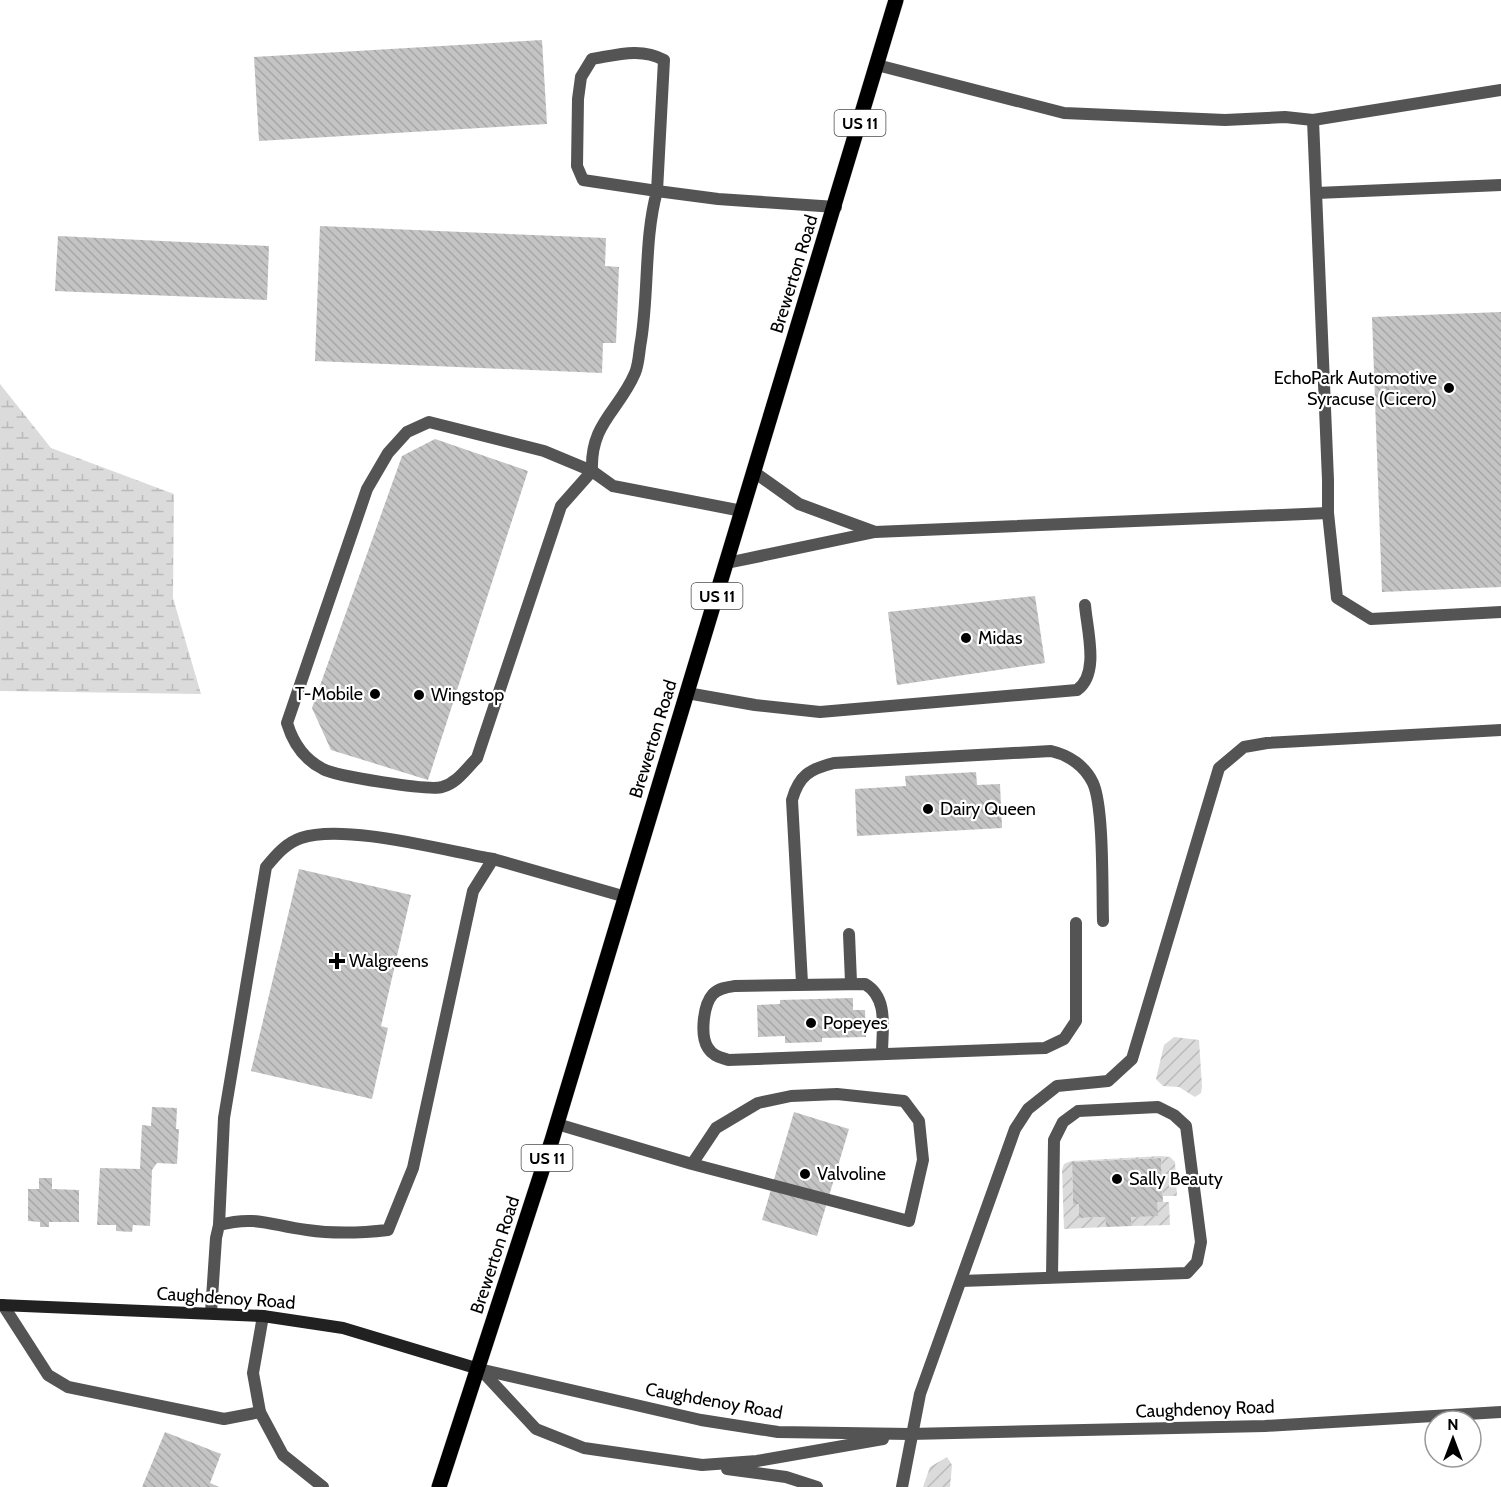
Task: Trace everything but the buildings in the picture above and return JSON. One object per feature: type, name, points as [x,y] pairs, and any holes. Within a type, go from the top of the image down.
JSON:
[{"type":"main road","name":"Brewerton Road","points":[[439,1487],[557,1124],[836,207],[896,0]]},
{"type":"street","points":[[742,511],[613,486],[592,471],[543,451],[429,422],[407,432],[388,453],[367,489],[287,723],[292,740],[303,754],[324,770],[420,788],[441,788],[459,778],[477,758],[561,506],[592,471],[591,450],[603,422],[636,372],[647,302],[650,217],[657,191],[664,60],[654,54],[633,52],[592,58],[581,77],[578,99],[577,166],[583,180],[657,191],[718,199],[836,207]]},
{"type":"street","points":[[877,65],[1064,113],[1225,120],[1285,117],[1313,120],[1501,90]]},
{"type":"street","points":[[1313,120],[1328,513],[1337,598],[1371,619],[1501,612]]},
{"type":"street","points":[[1317,193],[1501,185]]},
{"type":"street","points":[[754,472],[800,504],[875,532]]},
{"type":"street","points":[[727,563],[875,532],[1328,513]]},
{"type":"street","points":[[687,693],[755,705],[820,712],[1077,690],[1085,684],[1090,672],[1085,605]]},
{"type":"street","points":[[902,1487],[910,1434],[920,1394],[1014,1129],[1028,1109],[1057,1086],[1107,1082],[1132,1059],[1219,768],[1244,747],[1267,742],[1501,730]]},
{"type":"street","points":[[802,983],[792,801],[802,776],[814,768],[834,763],[1051,751],[1066,755],[1087,773],[1094,786],[1103,921]]},
{"type":"street","points":[[211,1313],[216,1238],[219,1225],[224,1126],[266,867],[286,845],[302,837],[345,832],[493,859],[626,897]]},
{"type":"street","points":[[219,1225],[242,1219],[307,1230],[358,1233],[388,1230],[413,1168],[473,891],[493,859]]},
{"type":"street","points":[[882,1054],[880,999],[873,989],[865,984],[851,982],[735,986],[723,988],[714,993],[708,1002],[704,1037],[707,1047],[715,1056],[728,1060],[882,1054],[1054,1046],[1064,1039],[1076,1020],[1076,923]]},
{"type":"street","points":[[849,934],[851,982]]},
{"type":"street","points":[[557,1124],[692,1164],[909,1221],[923,1160],[919,1121],[904,1101],[837,1094],[791,1096],[758,1103],[716,1128],[692,1164]]},
{"type":"street","points":[[961,1281],[1052,1278],[1187,1273],[1197,1262],[1200,1242],[1186,1126],[1174,1114],[1158,1107],[1078,1112],[1063,1122],[1054,1140],[1052,1278]]},
{"type":"street","points":[[2,1305],[48,1375],[68,1387],[224,1419],[260,1412]]},
{"type":"street","name":"Caughdenoy Road","points":[[2,1305],[263,1316],[343,1328],[479,1369],[701,1420],[777,1432],[910,1434],[1264,1425],[1501,1412]]},
{"type":"street","points":[[263,1316],[253,1373],[260,1412],[284,1455],[323,1487]]},
{"type":"street","name":"Caughdenoy Road","points":[[479,1369],[536,1429],[584,1448],[786,1477],[817,1487]]},
{"type":"street","name":"Caughdenoy Road","points":[[702,1465],[758,1461],[910,1434]]},
{"type":"green space","points":[[0,384],[51,448],[174,494],[173,598],[201,694],[0,691]]},
{"type":"green space","points":[[1174,1037],[1199,1040],[1202,1087],[1201,1093],[1195,1097],[1179,1087],[1163,1086],[1156,1079],[1164,1045]]},
{"type":"green space","points":[[1170,1157],[1175,1162],[1177,1196],[1163,1196],[1161,1158],[1072,1162],[1073,1204],[1079,1204],[1079,1218],[1105,1217],[1106,1227],[1064,1229],[1062,1170],[1064,1164],[1071,1161]]},
{"type":"green space","points":[[1157,1202],[1169,1202],[1170,1225],[1132,1226],[1131,1217]]},
{"type":"green space","points":[[947,1457],[952,1465],[950,1487],[923,1487],[930,1467]]},
{"type":"place","name":"EchoPark Automotive Syracuse (Cicero)","points":[[1449,388]]},
{"type":"place","name":"Midas","points":[[966,638]]},
{"type":"place","name":"T-Mobile","points":[[375,694]]},
{"type":"place","name":"Wingstop","points":[[419,695]]},
{"type":"place","name":"Dairy Queen","points":[[928,809]]},
{"type":"place","name":"Walgreens","points":[[337,961]]},
{"type":"place","name":"Popeyes","points":[[811,1023]]},
{"type":"place","name":"Valvoline","points":[[805,1174]]},
{"type":"place","name":"Sally Beauty","points":[[1117,1179]]}]
